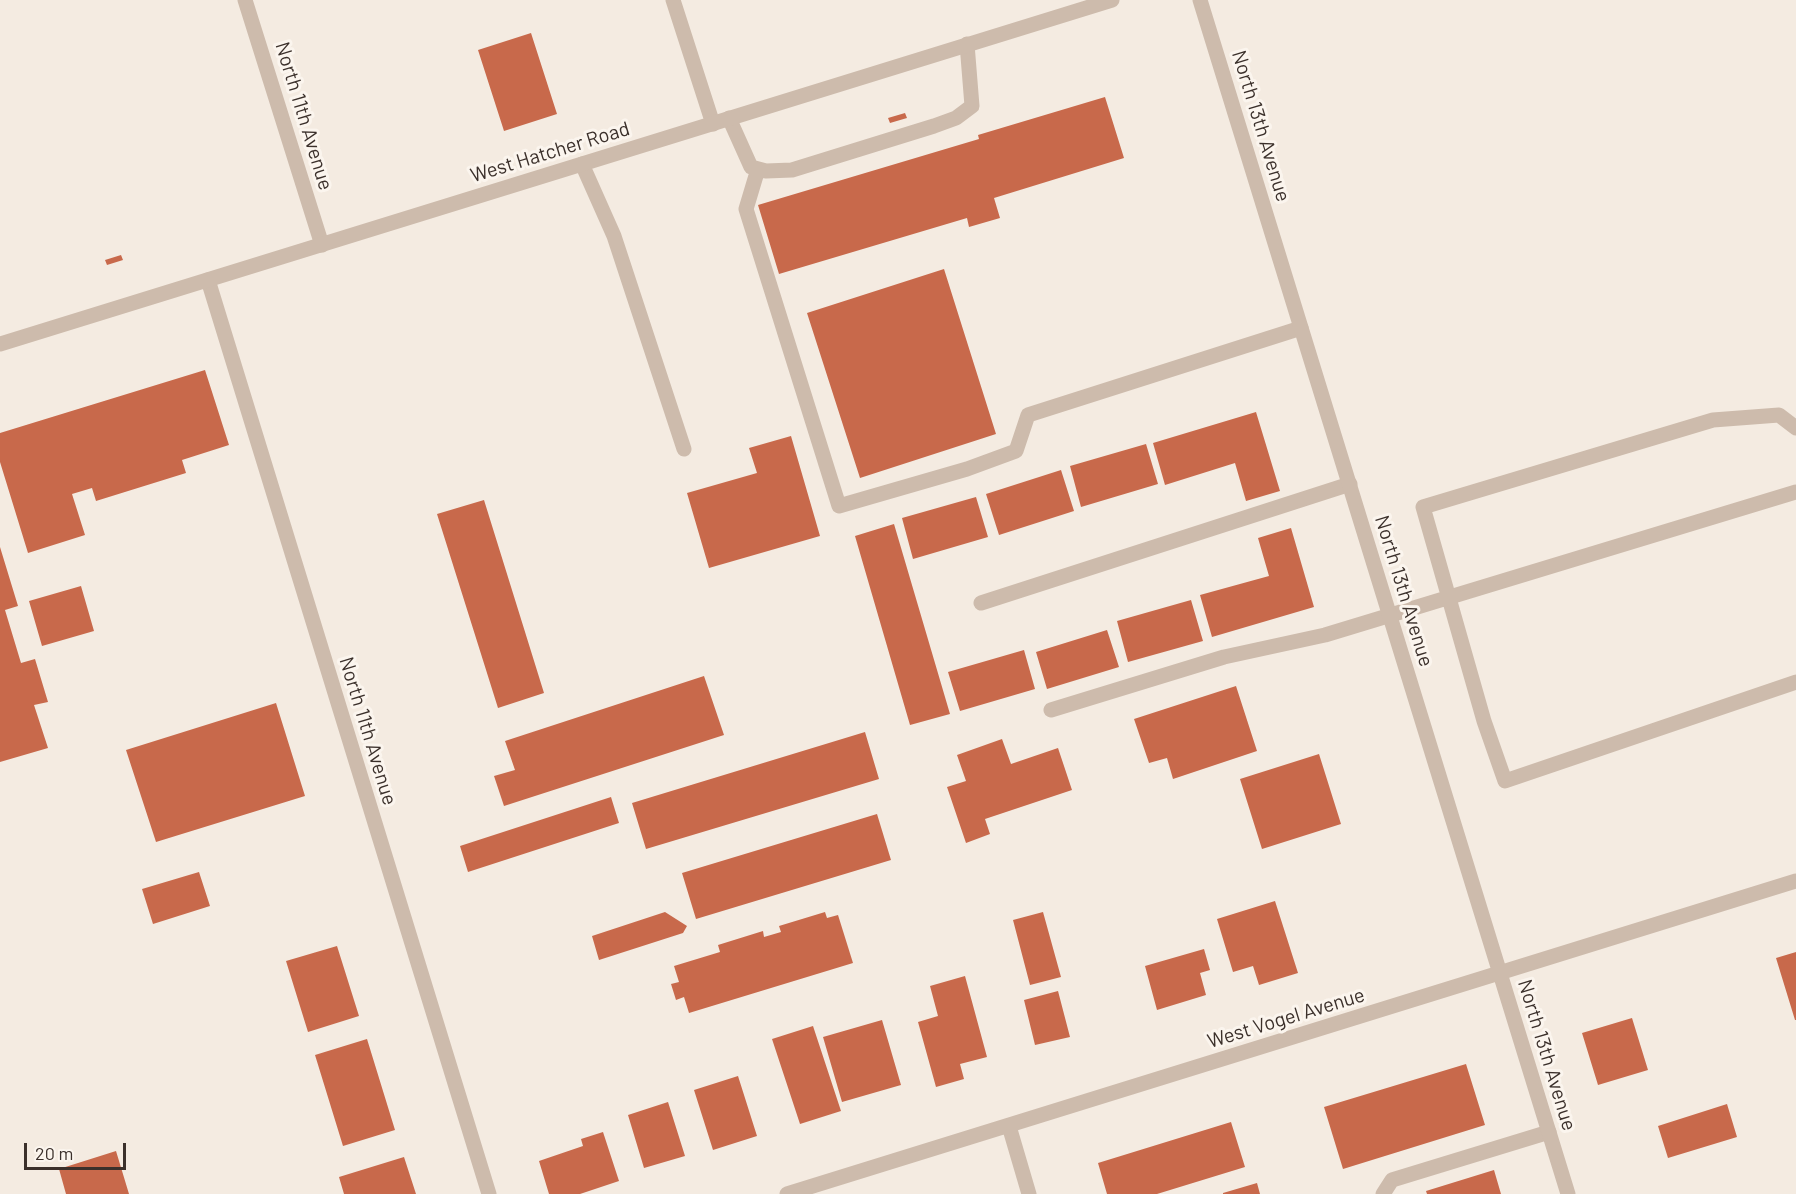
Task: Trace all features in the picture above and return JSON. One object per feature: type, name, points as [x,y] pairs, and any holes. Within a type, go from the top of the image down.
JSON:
[{"type":"street","name":"North 11th Avenue","points":[[245,0],[322,244]]},
{"type":"street","points":[[673,0],[713,124]]},
{"type":"street","name":"West Hatcher Road","points":[[0,344],[1112,0]]},
{"type":"street","name":"North 13th Avenue","points":[[1200,0],[1569,1194]]},
{"type":"street","points":[[729,118],[750,167],[766,171],[792,170],[956,118],[972,106],[967,44]]},
{"type":"street","points":[[582,164],[614,236],[684,449]]},
{"type":"street","points":[[758,169],[746,209],[839,506],[967,469],[1016,451],[1028,415],[1301,328]]},
{"type":"street","name":"North 11th Avenue","points":[[208,280],[489,1194]]},
{"type":"street","points":[[1796,428],[1779,415],[1713,420],[1423,507],[1505,781],[1796,682]]},
{"type":"street","points":[[981,603],[1350,484]]},
{"type":"street","points":[[1052,710],[1224,657],[1325,635],[1796,492]]},
{"type":"street","name":"West Vogel Avenue","points":[[787,1194],[1796,881]]},
{"type":"street","points":[[1009,1126],[1029,1194]]},
{"type":"street","points":[[1383,1194],[1392,1180],[1549,1132]]},
{"type":"building","points":[[531,33],[557,114],[504,131],[478,50]]},
{"type":"building","points":[[1105,97],[1124,158],[994,198],[1000,218],[969,227],[967,218],[779,274],[758,205],[979,139],[978,135]]},
{"type":"building","points":[[905,113],[907,118],[890,123],[888,118]]},
{"type":"building","points":[[121,255],[123,260],[107,265],[105,260]]},
{"type":"building","points":[[944,269],[996,434],[860,478],[807,313]]},
{"type":"building","points":[[205,370],[229,445],[182,460],[186,473],[96,501],[92,488],[72,494],[85,535],[28,553],[0,462],[0,433]]},
{"type":"building","points":[[1256,412],[1280,491],[1246,501],[1235,463],[1165,485],[1153,443]]},
{"type":"building","points":[[791,436],[820,536],[709,568],[687,493],[757,473],[749,448]]},
{"type":"building","points":[[1146,444],[1158,484],[1081,507],[1070,466]]},
{"type":"building","points":[[1061,470],[1074,511],[999,535],[986,494]]},
{"type":"building","points":[[976,497],[988,537],[913,559],[902,518]]},
{"type":"building","points":[[484,500],[544,693],[498,708],[437,514]]},
{"type":"building","points":[[894,524],[950,714],[910,725],[855,536]]},
{"type":"building","points":[[1291,528],[1314,607],[1212,637],[1200,595],[1269,576],[1258,538]]},
{"type":"building","points":[[0,547],[18,606],[5,610],[21,663],[35,659],[48,702],[34,705],[48,748],[0,762]]},
{"type":"building","points":[[81,586],[94,631],[42,646],[29,601]]},
{"type":"building","points":[[1191,600],[1203,641],[1128,662],[1117,621]]},
{"type":"building","points":[[1107,630],[1119,667],[1047,689],[1036,652]]},
{"type":"building","points":[[1024,650],[1035,689],[960,711],[948,672]]},
{"type":"building","points":[[704,676],[724,735],[504,806],[494,776],[515,770],[505,741]]},
{"type":"building","points":[[1236,686],[1257,751],[1173,779],[1167,758],[1149,763],[1134,719]]},
{"type":"building","points":[[276,703],[305,796],[156,842],[126,750]]},
{"type":"building","points":[[865,732],[879,779],[646,849],[632,803]]},
{"type":"building","points":[[1002,739],[1011,764],[1058,748],[1072,790],[985,819],[990,834],[966,843],[947,787],[966,781],[957,755]]},
{"type":"building","points":[[1319,754],[1341,824],[1262,849],[1240,779]]},
{"type":"building","points":[[611,797],[619,823],[468,872],[460,846]]},
{"type":"building","points":[[877,814],[891,860],[696,919],[682,873]]},
{"type":"building","points":[[199,872],[210,906],[153,924],[142,889]]},
{"type":"building","points":[[1275,901],[1298,973],[1259,985],[1253,966],[1233,972],[1217,919]]},
{"type":"building","points":[[665,912],[687,926],[683,933],[599,960],[592,936]]},
{"type":"building","points":[[825,912],[827,918],[838,915],[853,963],[689,1013],[684,997],[676,1000],[671,984],[679,982],[674,966],[720,952],[718,945],[763,931],[764,937],[781,932],[779,926]]},
{"type":"building","points":[[1043,912],[1061,977],[1030,985],[1013,920]]},
{"type":"building","points":[[337,946],[359,1016],[308,1032],[286,961]]},
{"type":"building","points":[[1204,949],[1210,970],[1200,973],[1206,995],[1157,1010],[1145,966]]},
{"type":"building","points":[[1796,952],[1796,1020],[1795,1020],[1776,958]]},
{"type":"building","points":[[965,976],[987,1057],[960,1064],[964,1079],[936,1087],[918,1022],[938,1016],[930,986]]},
{"type":"building","points":[[1058,991],[1070,1037],[1035,1045],[1024,1000]]},
{"type":"building","points":[[1632,1018],[1648,1070],[1598,1085],[1582,1033]]},
{"type":"building","points":[[882,1020],[901,1085],[842,1102],[823,1037]]},
{"type":"building","points":[[813,1026],[841,1111],[800,1124],[772,1039]]},
{"type":"building","points":[[367,1039],[395,1130],[343,1146],[315,1055]]},
{"type":"building","points":[[1466,1064],[1485,1125],[1343,1169],[1324,1107]]},
{"type":"building","points":[[738,1076],[757,1136],[713,1150],[694,1090]]},
{"type":"building","points":[[668,1102],[685,1156],[644,1168],[628,1115]]},
{"type":"building","points":[[1727,1104],[1737,1137],[1668,1158],[1658,1126]]},
{"type":"building","points":[[1231,1122],[1245,1167],[1157,1194],[1107,1194],[1098,1163]]},
{"type":"building","points":[[603,1132],[619,1181],[580,1194],[549,1194],[539,1161],[583,1146],[581,1139]]},
{"type":"building","points":[[116,1151],[129,1194],[66,1194],[59,1169]]},
{"type":"building","points":[[404,1157],[416,1194],[344,1194],[339,1177]]},
{"type":"building","points":[[1494,1170],[1501,1194],[1427,1194],[1426,1191]]},
{"type":"building","points":[[1257,1183],[1260,1194],[1223,1194],[1223,1193]]}]
